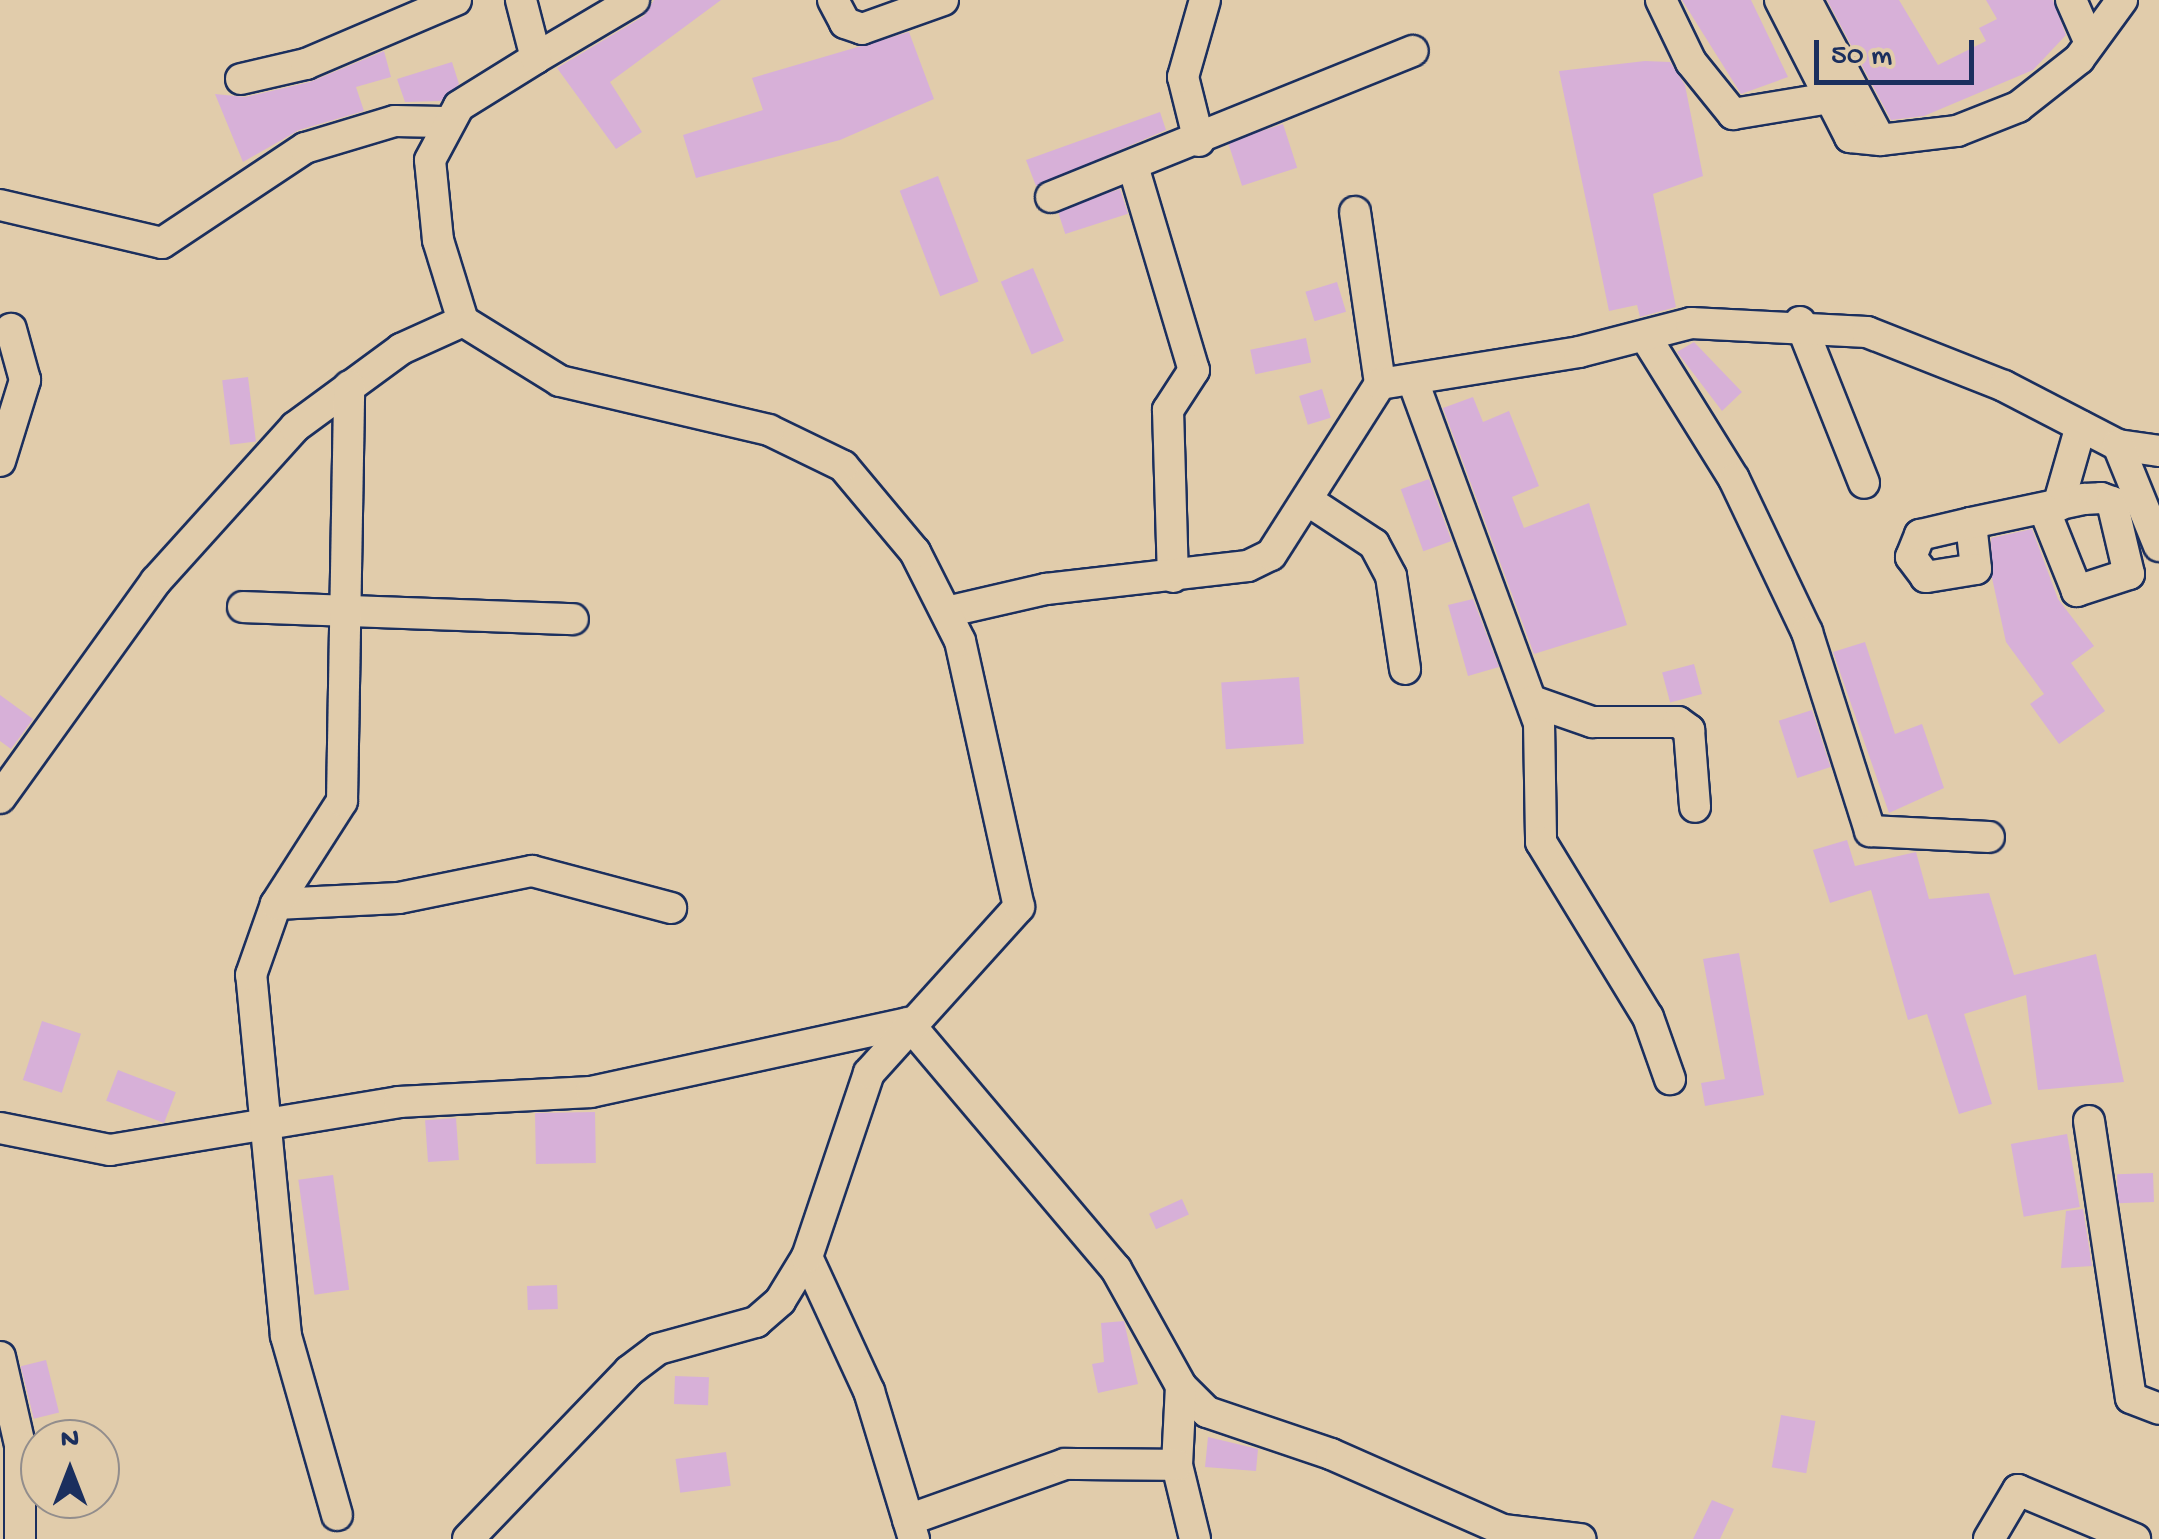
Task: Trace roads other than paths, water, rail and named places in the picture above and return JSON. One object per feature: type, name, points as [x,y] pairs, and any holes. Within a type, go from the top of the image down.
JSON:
[{"type":"street","points":[[241,79],[306,64],[456,0]]},
{"type":"street","points":[[521,0],[536,58]]},
{"type":"street","points":[[0,204],[162,243],[305,148],[395,121],[443,122],[536,58],[634,0]]},
{"type":"street","points":[[833,0],[845,23],[862,29],[943,0]]},
{"type":"street","points":[[1199,141],[1183,77],[1205,0]]},
{"type":"street","points":[[1661,0],[1691,62],[1732,114],[1830,98]]},
{"type":"street","points":[[1780,0],[1850,136],[1880,140],[1956,131],[2018,106],[2090,43],[2122,0]]},
{"type":"street","points":[[1806,0],[1880,140]]},
{"type":"street","points":[[2071,0],[2090,43]]},
{"type":"street","points":[[1052,197],[1199,141],[1413,51]]},
{"type":"street","points":[[0,1128],[110,1150],[415,1101],[591,1092],[870,1046],[908,1023],[1018,907],[970,673],[960,642],[915,552],[818,448],[560,381],[463,321],[432,202],[430,160],[443,122]]},
{"type":"street","points":[[1132,166],[1194,370],[1168,410],[1173,577]]},
{"type":"street","points":[[946,612],[1046,589],[1173,577],[1271,554],[1380,384],[1355,212]]},
{"type":"street","points":[[0,798],[156,581],[295,428],[348,386],[463,321]]},
{"type":"street","points":[[1380,384],[1645,336],[1691,323],[1800,322],[1867,332],[2118,446],[2159,451]]},
{"type":"street","points":[[1800,322],[1864,483]]},
{"type":"street","points":[[0,462],[24,395],[11,329]]},
{"type":"street","points":[[1645,336],[1780,574],[1870,831],[1989,836]]},
{"type":"street","points":[[1413,380],[1532,701],[1545,762],[1542,842],[1648,1016],[1670,1079]]},
{"type":"street","points":[[336,1515],[286,1336],[251,975],[276,904],[342,801],[349,610],[348,386]]},
{"type":"street","points":[[1971,523],[2051,507],[2081,426]]},
{"type":"street","points":[[2118,446],[2159,546]]},
{"type":"street","points":[[1307,500],[1374,544],[1392,576],[1405,669]]},
{"type":"street","points":[[243,607],[572,619]]},
{"type":"street","points":[[1532,701],[1592,722],[1678,722],[1689,730],[1695,806]]},
{"type":"street","points":[[276,904],[399,898],[532,871],[670,908]]},
{"type":"street","points":[[908,1023],[945,1077],[1116,1269],[1181,1386],[1207,1412],[1331,1454],[1438,1506],[1504,1530],[1580,1539]]},
{"type":"street","points":[[870,1046],[945,1077]]},
{"type":"street","points":[[468,1539],[629,1371],[658,1350],[756,1322],[807,1257],[870,1046]]},
{"type":"street","points":[[2089,1122],[2131,1398],[2159,1409]]},
{"type":"street","points":[[807,1257],[869,1391],[911,1530],[1064,1464],[1176,1464]]},
{"type":"street","points":[[0,1357],[20,1445],[20,1539]]},
{"type":"street","points":[[1181,1386],[1176,1464],[1195,1539]]},
{"type":"street","points":[[1989,1539],[2018,1490],[2134,1539]]}]
